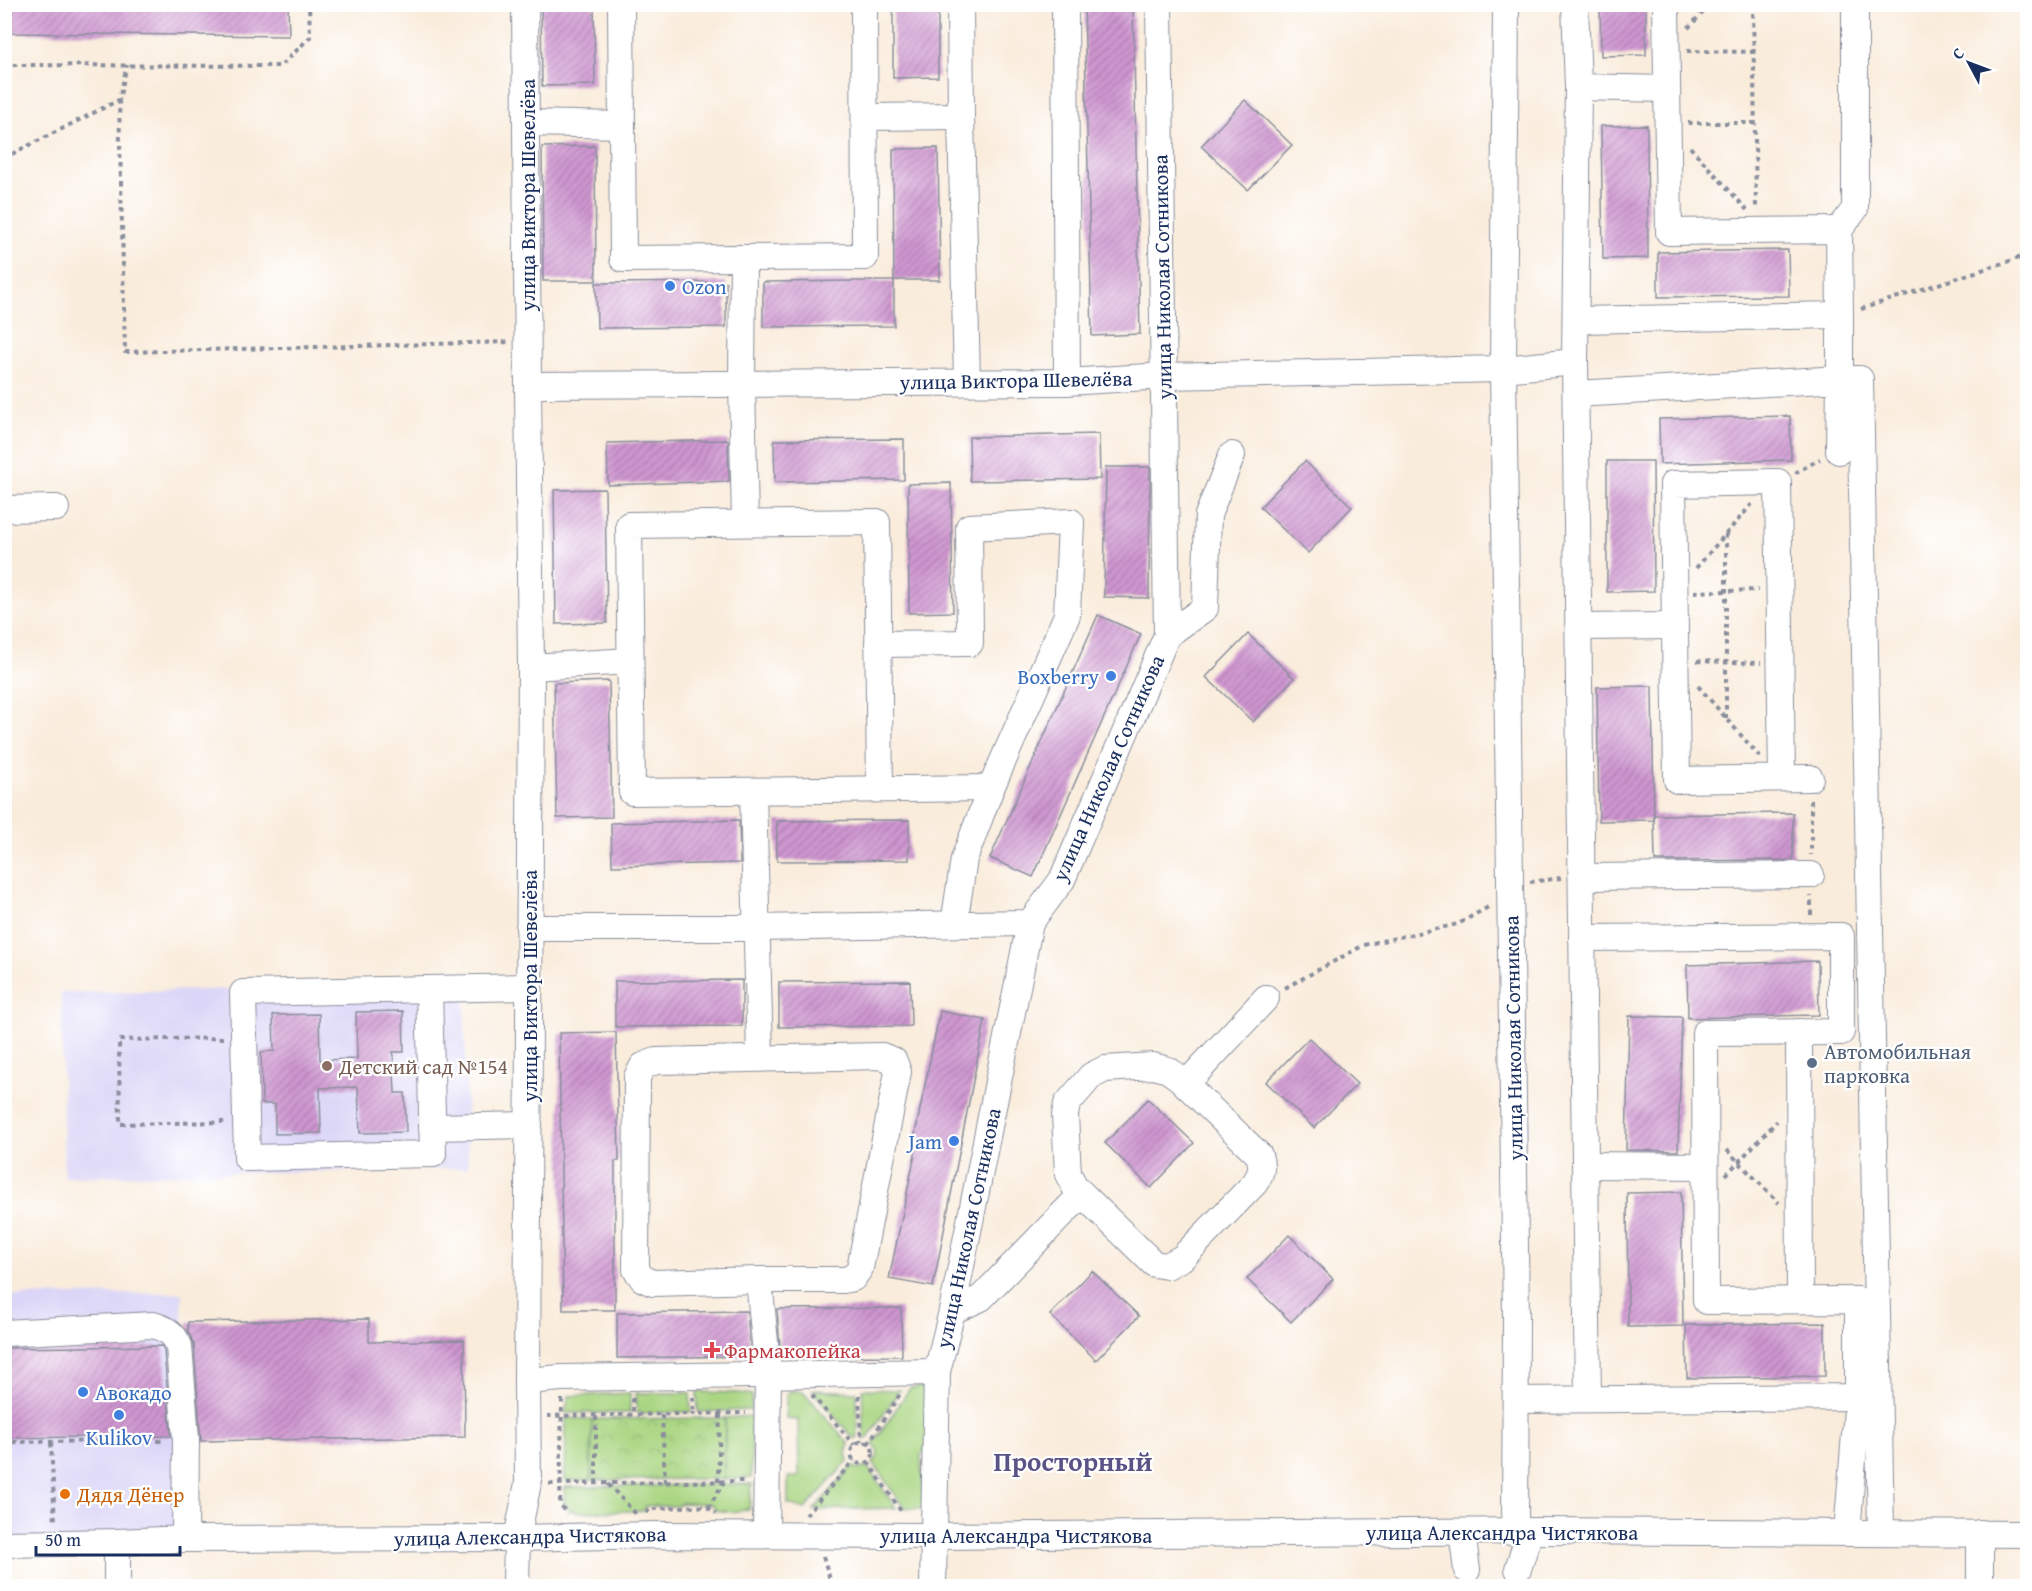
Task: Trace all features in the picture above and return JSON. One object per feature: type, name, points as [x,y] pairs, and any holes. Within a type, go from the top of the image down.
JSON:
[{"type":"street","name":"улица Виктора Шевелёва","points":[[516,1587],[517,1538],[528,1483],[531,667],[525,4]]},
{"type":"street","points":[[621,4],[623,259],[865,257],[864,4]]},
{"type":"street","points":[[960,4],[967,382]]},
{"type":"street","points":[[1065,4],[1067,382]]},
{"type":"street","name":"улица Николая Сотникова","points":[[933,1587],[928,1529],[926,1372],[952,1311],[1030,923],[1062,880],[1167,635],[1159,4]]},
{"type":"street","points":[[1159,114],[1172,77],[1168,4]]},
{"type":"street","name":"улица Николая Сотникова","points":[[1506,4],[1503,369],[1516,1400],[1522,1531],[1518,1569]]},
{"type":"street","points":[[1575,4],[1578,87],[1575,362],[1588,1399]]},
{"type":"street","points":[[1666,4],[1669,232],[1756,225],[1839,230]]},
{"type":"street","points":[[1839,451],[1839,230],[1855,209],[1855,4]]},
{"type":"street","points":[[1578,87],[1667,89]]},
{"type":"street","points":[[865,117],[961,116]]},
{"type":"street","points":[[527,123],[622,125]]},
{"type":"street","points":[[743,258],[741,383],[746,523]]},
{"type":"street","points":[[1577,320],[1840,315]]},
{"type":"street","name":"улица Виктора Шевелёва","points":[[528,385],[1067,382],[1164,376],[1503,369],[1575,362]]},
{"type":"street","points":[[1576,394],[1860,379],[1881,1533]]},
{"type":"street","points":[[1167,635],[1205,608],[1208,514],[1232,455]]},
{"type":"street","points":[[1774,770],[1778,482],[1673,484],[1677,780],[1774,770],[1810,778]]},
{"type":"street","points":[[4,508],[56,508]]},
{"type":"street","points":[[880,789],[877,522],[629,525],[632,792],[991,788]]},
{"type":"street","points":[[878,644],[970,643],[969,527],[1071,522],[1067,615],[991,788],[964,859],[954,924]]},
{"type":"street","points":[[1579,627],[1675,626]]},
{"type":"street","points":[[531,667],[630,661]]},
{"type":"street","points":[[753,790],[760,1057]]},
{"type":"street","points":[[1582,877],[1811,874]]},
{"type":"street","points":[[529,928],[757,928],[1030,923]]},
{"type":"street","points":[[1582,938],[1841,936],[1841,1032],[1705,1033],[1706,1301],[1858,1300],[1858,1397],[1847,1533]]},
{"type":"street","points":[[429,989],[433,1154],[247,1158],[243,993],[429,989],[529,987]]},
{"type":"street","points":[[1186,1084],[1266,999]]},
{"type":"street","points":[[1799,1032],[1800,1300]]},
{"type":"street","points":[[882,1056],[894,1061],[898,1072],[860,1268],[853,1278],[843,1280],[759,1280],[653,1283],[643,1280],[636,1270],[637,1077],[643,1066],[656,1061],[760,1057],[882,1056]]},
{"type":"street","points":[[1111,1067],[1161,1067],[1173,1073],[1259,1155],[1262,1169],[1255,1184],[1182,1258],[1167,1266],[1154,1264],[1082,1194],[1070,1182],[1068,1174],[1065,1110],[1072,1096],[1091,1076],[1111,1067]]},
{"type":"street","points":[[432,1127],[529,1125]]},
{"type":"street","points":[[1585,1165],[1705,1166]]},
{"type":"street","points":[[952,1311],[981,1298],[1082,1194]]},
{"type":"street","points":[[759,1280],[768,1374],[766,1535]]},
{"type":"street","points":[[4,1333],[153,1325],[166,1329],[176,1338],[179,1346],[186,1440],[185,1539]]},
{"type":"street","points":[[527,1381],[561,1378],[926,1372]]},
{"type":"street","points":[[1516,1400],[1858,1397]]},
{"type":"street","points":[[928,1529],[950,1587]]},
{"type":"street","name":"улица Александра Чистякова","points":[[4,1544],[185,1539],[766,1535],[928,1529],[2028,1534]]},
{"type":"street","points":[[1462,1532],[1467,1570]]},
{"type":"street","points":[[1980,1533],[1980,1587]]},
{"type":"street","points":[[117,1542],[117,1587]]},
{"type":"path","points":[[4,63],[12,65],[281,66],[310,37],[309,4]]},
{"type":"path","points":[[1667,51],[1711,4]]},
{"type":"path","points":[[1753,4],[1756,225]]},
{"type":"path","points":[[1667,51],[1754,52]]},
{"type":"path","points":[[127,66],[119,100],[125,352],[527,342]]},
{"type":"path","points":[[4,158],[119,100]]},
{"type":"path","points":[[1668,123],[1755,123]]},
{"type":"path","points":[[1668,123],[1756,225]]},
{"type":"path","points":[[1840,315],[2028,255]]},
{"type":"path","points":[[1778,482],[1839,451]]},
{"type":"path","points":[[1674,593],[1754,502]]},
{"type":"path","points":[[1726,534],[1726,719]]},
{"type":"path","points":[[1674,593],[1762,590]]},
{"type":"path","points":[[1675,661],[1763,663]]},
{"type":"path","points":[[1697,686],[1774,770]]},
{"type":"path","points":[[1810,778],[1811,936]]},
{"type":"path","points":[[1266,999],[1364,945],[1458,924],[1533,881],[1582,877]]},
{"type":"path","points":[[244,1037],[119,1040],[120,1124],[246,1122]]},
{"type":"path","points":[[1705,1197],[1799,1098]]},
{"type":"path","points":[[1705,1127],[1800,1225]]},
{"type":"path","points":[[868,1444],[926,1372]]},
{"type":"path","points":[[859,1373],[861,1442]]},
{"type":"path","points":[[794,1374],[854,1445]]},
{"type":"path","points":[[561,1378],[560,1504],[563,1511],[573,1515]]},
{"type":"path","points":[[718,1482],[720,1414]]},
{"type":"path","points":[[528,1417],[767,1414]]},
{"type":"path","points":[[596,1415],[596,1484]]},
{"type":"path","points":[[662,1415],[665,1483]]},
{"type":"path","points":[[4,1442],[186,1440]]},
{"type":"path","points":[[861,1442],[868,1444],[873,1454],[868,1462],[860,1464],[854,1461],[851,1454],[854,1445],[861,1442]]},
{"type":"path","points":[[51,1443],[56,1543]]},
{"type":"path","points":[[806,1516],[854,1461]]},
{"type":"path","points":[[868,1462],[902,1513],[928,1529]]},
{"type":"path","points":[[528,1483],[752,1481]]},
{"type":"path","points":[[692,1534],[724,1482]]},
{"type":"path","points":[[608,1484],[656,1534]]},
{"type":"path","points":[[626,1515],[645,1514],[650,1509],[678,1509],[684,1506],[708,1508],[714,1513],[724,1514]]},
{"type":"path","points":[[891,1513],[902,1513],[928,1529]]},
{"type":"path","points":[[799,1514],[806,1516],[819,1514]]},
{"type":"path","points":[[823,1554],[832,1587]]},
{"type":"shaded area","points":[[464,984],[468,1168],[64,1177],[61,993]]},
{"type":"shaded area","points":[[182,1293],[185,1539],[5,1543],[4,1296]]},
{"type":"green space","points":[[935,1386],[929,1444],[921,1456],[924,1509],[904,1508],[873,1463],[878,1454],[873,1444],[910,1388]]},
{"type":"green space","points":[[862,1389],[900,1390],[867,1439],[864,1439]]},
{"type":"green space","points":[[812,1390],[857,1392],[858,1438],[854,1439]]},
{"type":"green space","points":[[790,1391],[803,1391],[849,1444],[846,1453],[848,1461],[805,1509],[788,1504],[788,1477],[799,1477],[798,1420],[786,1419],[786,1394]]},
{"type":"green space","points":[[697,1392],[752,1395],[751,1410],[698,1412]]},
{"type":"green space","points":[[630,1393],[630,1413],[565,1413],[569,1396]]},
{"type":"green space","points":[[636,1393],[690,1393],[691,1412],[637,1413]]},
{"type":"green space","points":[[752,1416],[751,1478],[724,1479],[725,1418]]},
{"type":"green space","points":[[566,1418],[592,1419],[591,1480],[565,1481]]},
{"type":"green space","points":[[725,1418],[724,1479],[591,1480],[592,1419]]},
{"type":"green space","points":[[852,1466],[859,1469],[868,1467],[896,1508],[814,1510]]},
{"type":"green space","points":[[752,1484],[749,1509],[732,1512],[714,1510],[712,1504],[681,1503],[677,1506],[646,1506],[644,1511],[577,1512],[567,1509],[564,1501],[565,1487]]},
{"type":"building","points":[[4,4],[288,4],[289,36],[4,33]]},
{"type":"building","points":[[541,4],[594,4],[595,85],[542,86]]},
{"type":"building","points":[[893,4],[938,4],[938,77],[893,78]]},
{"type":"building","points":[[1084,4],[1133,4],[1140,334],[1092,336]]},
{"type":"building","points":[[1600,4],[1646,4],[1646,55],[1601,56]]},
{"type":"building","points":[[1245,100],[1292,145],[1248,190],[1201,146]]},
{"type":"building","points":[[1647,125],[1648,258],[1603,259],[1601,126]]},
{"type":"building","points":[[595,146],[596,281],[543,281],[542,147]]},
{"type":"building","points":[[938,148],[940,280],[894,280],[893,149]]},
{"type":"building","points":[[1788,250],[1789,296],[1658,297],[1658,252]]},
{"type":"building","points":[[894,281],[894,326],[763,327],[763,282]]},
{"type":"building","points":[[726,282],[726,327],[597,328],[596,283]]},
{"type":"building","points":[[1790,416],[1791,460],[1660,464],[1659,419]]},
{"type":"building","points":[[1099,434],[1100,479],[970,481],[969,437]]},
{"type":"building","points":[[904,439],[904,480],[775,482],[774,440]]},
{"type":"building","points":[[728,440],[729,481],[608,485],[607,443]]},
{"type":"building","points":[[1305,461],[1352,507],[1308,553],[1260,507]]},
{"type":"building","points":[[1607,461],[1653,461],[1654,591],[1607,592]]},
{"type":"building","points":[[1106,467],[1150,467],[1149,598],[1104,597]]},
{"type":"building","points":[[951,483],[953,612],[909,613],[908,484]]},
{"type":"building","points":[[605,489],[607,623],[556,624],[554,490]]},
{"type":"building","points":[[1098,615],[1141,634],[1033,877],[990,858]]},
{"type":"building","points":[[1248,634],[1294,678],[1253,722],[1206,677]]},
{"type":"building","points":[[609,681],[612,817],[557,818],[554,683]]},
{"type":"building","points":[[1652,686],[1654,820],[1599,821],[1597,687]]},
{"type":"building","points":[[1793,813],[1793,860],[1655,861],[1654,815]]},
{"type":"building","points":[[739,820],[740,863],[612,866],[611,823]]},
{"type":"building","points":[[909,820],[909,860],[777,861],[777,821]]},
{"type":"building","points":[[1818,961],[1819,1015],[1688,1018],[1687,965]]},
{"type":"building","points":[[742,980],[742,1026],[615,1027],[615,981]]},
{"type":"building","points":[[910,981],[911,1026],[779,1027],[779,982]]},
{"type":"building","name":"Детский сад №154","points":[[403,1011],[404,1052],[393,1052],[395,1093],[405,1093],[406,1132],[360,1133],[358,1087],[320,1088],[321,1133],[275,1134],[275,1104],[262,1104],[261,1052],[274,1051],[273,1015],[319,1014],[320,1060],[357,1059],[356,1012]]},
{"type":"building","points":[[940,1011],[985,1020],[933,1287],[889,1279],[918,1140],[914,1139]]},
{"type":"building","points":[[1629,1016],[1682,1017],[1678,1151],[1626,1150]]},
{"type":"building","points":[[616,1032],[619,1161],[615,1161],[615,1310],[563,1310],[559,1033]]},
{"type":"building","points":[[1309,1038],[1357,1084],[1314,1128],[1266,1082]]},
{"type":"building","points":[[1148,1099],[1194,1143],[1151,1188],[1105,1143]]},
{"type":"building","points":[[1681,1192],[1683,1326],[1628,1327],[1627,1193]]},
{"type":"building","points":[[1289,1235],[1333,1279],[1291,1322],[1247,1279]]},
{"type":"building","points":[[1092,1271],[1139,1316],[1096,1360],[1050,1315]]},
{"type":"building","points":[[901,1308],[902,1356],[781,1357],[777,1309]]},
{"type":"building","points":[[747,1311],[751,1356],[617,1358],[617,1313]]},
{"type":"building","points":[[369,1319],[369,1342],[464,1340],[465,1437],[201,1441],[194,1345],[188,1331],[188,1322]]},
{"type":"building","points":[[1825,1323],[1825,1376],[1687,1378],[1686,1325]]},
{"type":"building","name":"Авокадо","points":[[162,1346],[171,1436],[4,1438],[4,1348]]},
{"type":"place","name":"Ozon","points":[[670,286]]},
{"type":"place","name":"Boxberry","points":[[1111,676]]},
{"type":"place","name":"Автомобильная парковка","points":[[1812,1063]]},
{"type":"place","name":"Детский сад №154","points":[[327,1066]]},
{"type":"place","name":"Jam","points":[[954,1141]]},
{"type":"place","name":"Фармакопейка","points":[[712,1350]]},
{"type":"place","name":"Авокадо","points":[[83,1392]]},
{"type":"place","name":"Kulikov","points":[[119,1415]]},
{"type":"place","name":"Дядя Дёнер","points":[[65,1494]]},
{"type":"district","name":"Просторный","points":[[1073,1461]]}]
